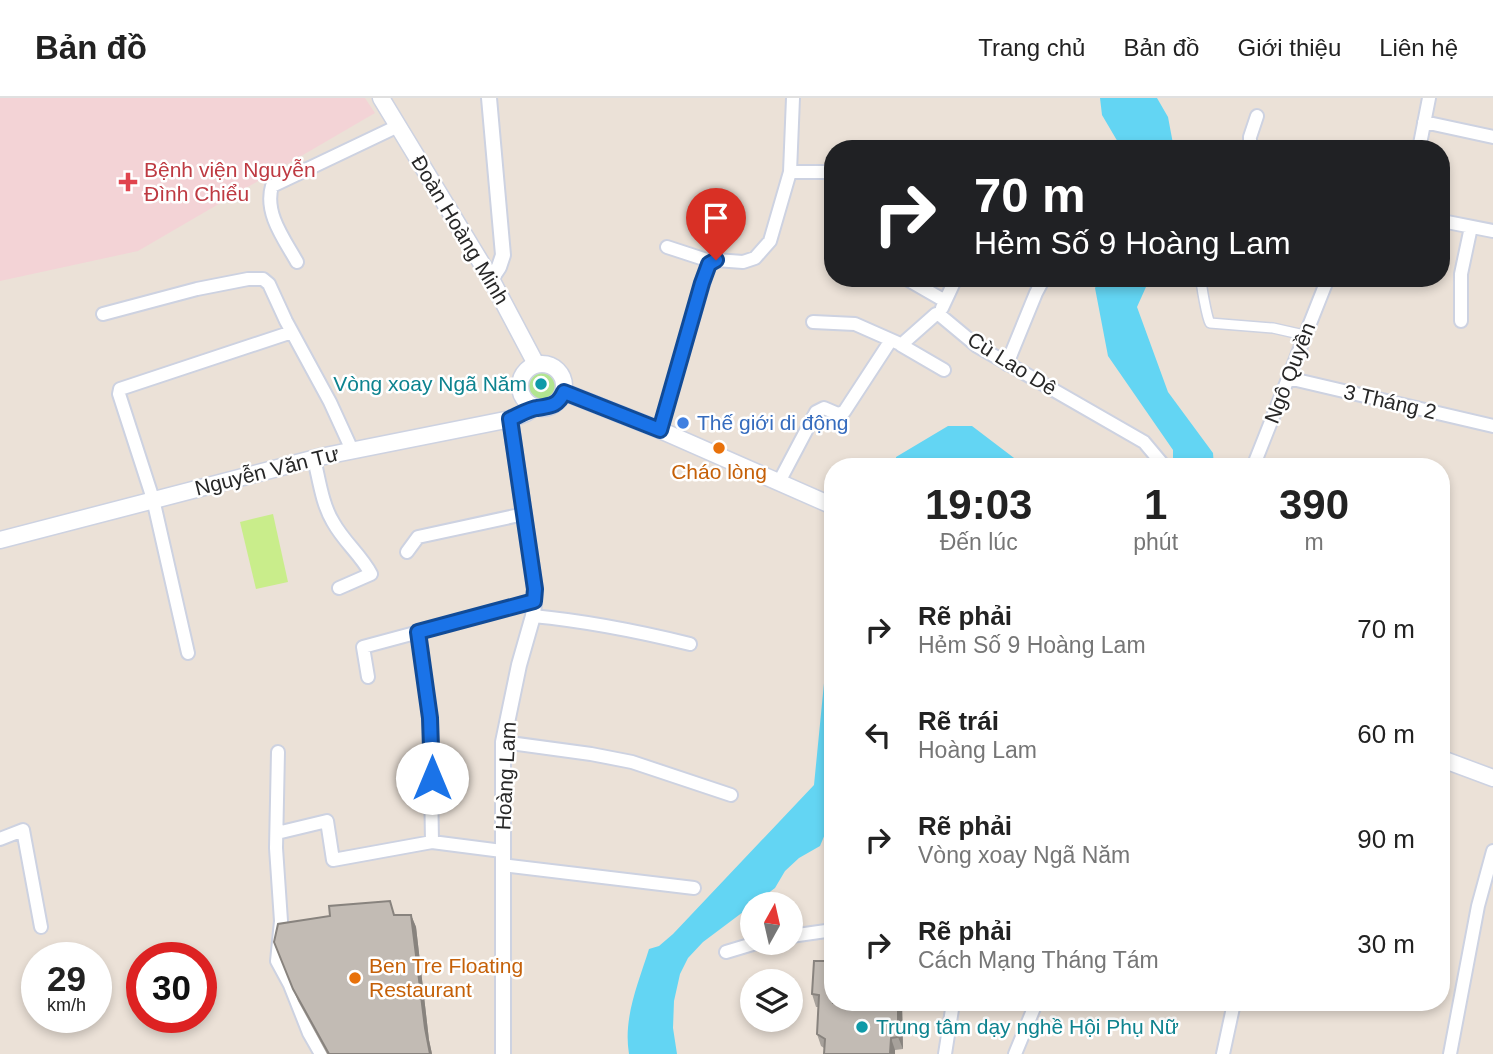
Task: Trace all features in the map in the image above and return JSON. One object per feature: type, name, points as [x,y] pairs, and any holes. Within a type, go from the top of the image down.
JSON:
[{"type":"main road","name":"Đoàn Hoàng Minh","points":[[382,98],[491,279],[536,364]]},
{"type":"main road","points":[[536,364],[552,365],[563,376],[564,392],[556,404],[534,407],[523,398],[520,385],[524,372],[536,364]]},
{"type":"main road","points":[[564,392],[660,430],[824,502]]},
{"type":"main road","name":"Nguyễn Văn Tư","points":[[0,540],[314,459],[510,419],[534,407]]},
{"type":"main road","points":[[1450,762],[1493,778]]},
{"type":"street","points":[[489,98],[503,255],[491,279]]},
{"type":"street","points":[[667,247],[713,262],[743,262],[755,258],[770,241],[790,172],[793,98]]},
{"type":"street","points":[[1421,140],[1429,98]]},
{"type":"street","points":[[1250,140],[1257,116]]},
{"type":"street","points":[[1424,122],[1493,137]]},
{"type":"street","points":[[297,262],[272,214],[269,200],[272,186],[398,126]]},
{"type":"street","points":[[790,172],[824,172]]},
{"type":"street","points":[[1450,222],[1493,232]]},
{"type":"street","points":[[1461,321],[1461,274],[1471,227]]},
{"type":"street","points":[[660,430],[702,283],[709,264],[713,262]]},
{"type":"street","points":[[103,314],[197,289],[248,279],[263,279],[269,284],[352,450]]},
{"type":"street","points":[[921,287],[945,301]]},
{"type":"street","points":[[779,482],[816,412],[824,408],[838,414],[844,412],[896,342],[938,314],[952,287]]},
{"type":"street","points":[[1007,364],[1039,287]]},
{"type":"street","points":[[1201,287],[1206,300],[1206,317],[1210,323],[1273,328],[1304,335]]},
{"type":"street","name":"Ngô Quyền","points":[[1256,458],[1324,287]]},
{"type":"street","name":"Cù Lao Dê","points":[[938,314],[977,346],[1144,442],[1157,458]]},
{"type":"street","name":"Cù Lao Dê","points":[[813,322],[855,324],[896,342],[944,370]]},
{"type":"street","points":[[188,653],[153,499],[119,394],[120,389],[292,332]]},
{"type":"street","name":"3 Tháng 2","points":[[1287,378],[1493,426]]},
{"type":"street","name":"Hoàng Lam","points":[[503,1054],[503,742],[533,609],[535,589],[510,419]]},
{"type":"street","points":[[314,459],[331,520],[349,547],[361,556],[371,575],[339,588]]},
{"type":"street","points":[[407,552],[418,537],[524,514]]},
{"type":"street","points":[[368,677],[363,647],[418,632],[533,609],[690,644]]},
{"type":"street","points":[[418,632],[430,718],[432,842]]},
{"type":"street","points":[[503,742],[632,762],[731,795]]},
{"type":"street","points":[[278,752],[277,833],[281,921],[276,954],[309,1033],[321,1054]]},
{"type":"street","points":[[277,833],[327,821],[333,860],[432,842],[502,858],[694,888]]},
{"type":"street","points":[[0,839],[23,830],[41,927]]},
{"type":"street","points":[[1450,1054],[1478,906],[1493,851]]},
{"type":"street","points":[[803,934],[824,931]]},
{"type":"street","points":[[726,951],[740,947]]},
{"type":"street","points":[[945,1054],[952,1011]]},
{"type":"street","points":[[1016,1054],[1033,1011]]},
{"type":"street","points":[[1223,1054],[1232,1011]]},
{"type":"shaded area","name":"Bệnh viện Nguyễn Đình Chiểu","points":[[0,98],[365,98],[375,113],[138,251],[0,281]]},
{"type":"green space","points":[[542,371],[553,376],[558,387],[553,398],[542,403],[531,398],[526,387],[531,376]]},
{"type":"green space","points":[[273,514],[288,582],[256,589],[240,522]]},
{"type":"water","points":[[1100,98],[1157,98],[1168,117],[1172,140],[1117,140],[1102,115]]},
{"type":"water","points":[[1146,287],[1137,307],[1168,392],[1213,453],[1213,458],[1173,458],[1173,450],[1108,356],[1095,288]]},
{"type":"water","points":[[948,426],[972,426],[1014,458],[896,458]]},
{"type":"water","points":[[824,683],[824,836],[820,846],[799,858],[785,871],[770,892],[740,892],[740,914],[703,942],[688,958],[680,974],[674,1001],[673,1028],[677,1054],[629,1054],[630,1014],[649,949],[659,946],[814,785]]},
{"type":"building","name":"Ben Tre Floating Restaurant","points":[[390,901],[394,915],[411,915],[430,1054],[329,1054],[293,989],[274,942],[278,924],[330,916],[329,906]]},
{"type":"building","name":"Trung tâm dạy nghề Hội Phụ Nữ","points":[[814,961],[824,961],[824,1011],[898,1011],[898,1037],[891,1038],[890,1054],[824,1054],[825,1039],[817,1034],[819,995],[812,994]]},
{"type":"place","name":"Bệnh viện Nguyễn Đình Chiểu","points":[[128,182]]},
{"type":"place","name":"Vòng xoay Ngã Năm","points":[[541,384]]},
{"type":"place","name":"Thế giới di động","points":[[683,423]]},
{"type":"place","name":"Cháo lòng","points":[[719,448]]},
{"type":"place","name":"Ben Tre Floating Restaurant","points":[[355,978]]},
{"type":"place","name":"Trung tâm dạy nghề Hội Phụ Nữ","points":[[862,1027]]},
{"type":"route","points":[[432,778],[430,718],[418,632],[534,601],[535,589],[510,419],[534,407],[556,404],[564,392],[660,430],[702,283],[709,264],[716,260]]}]
